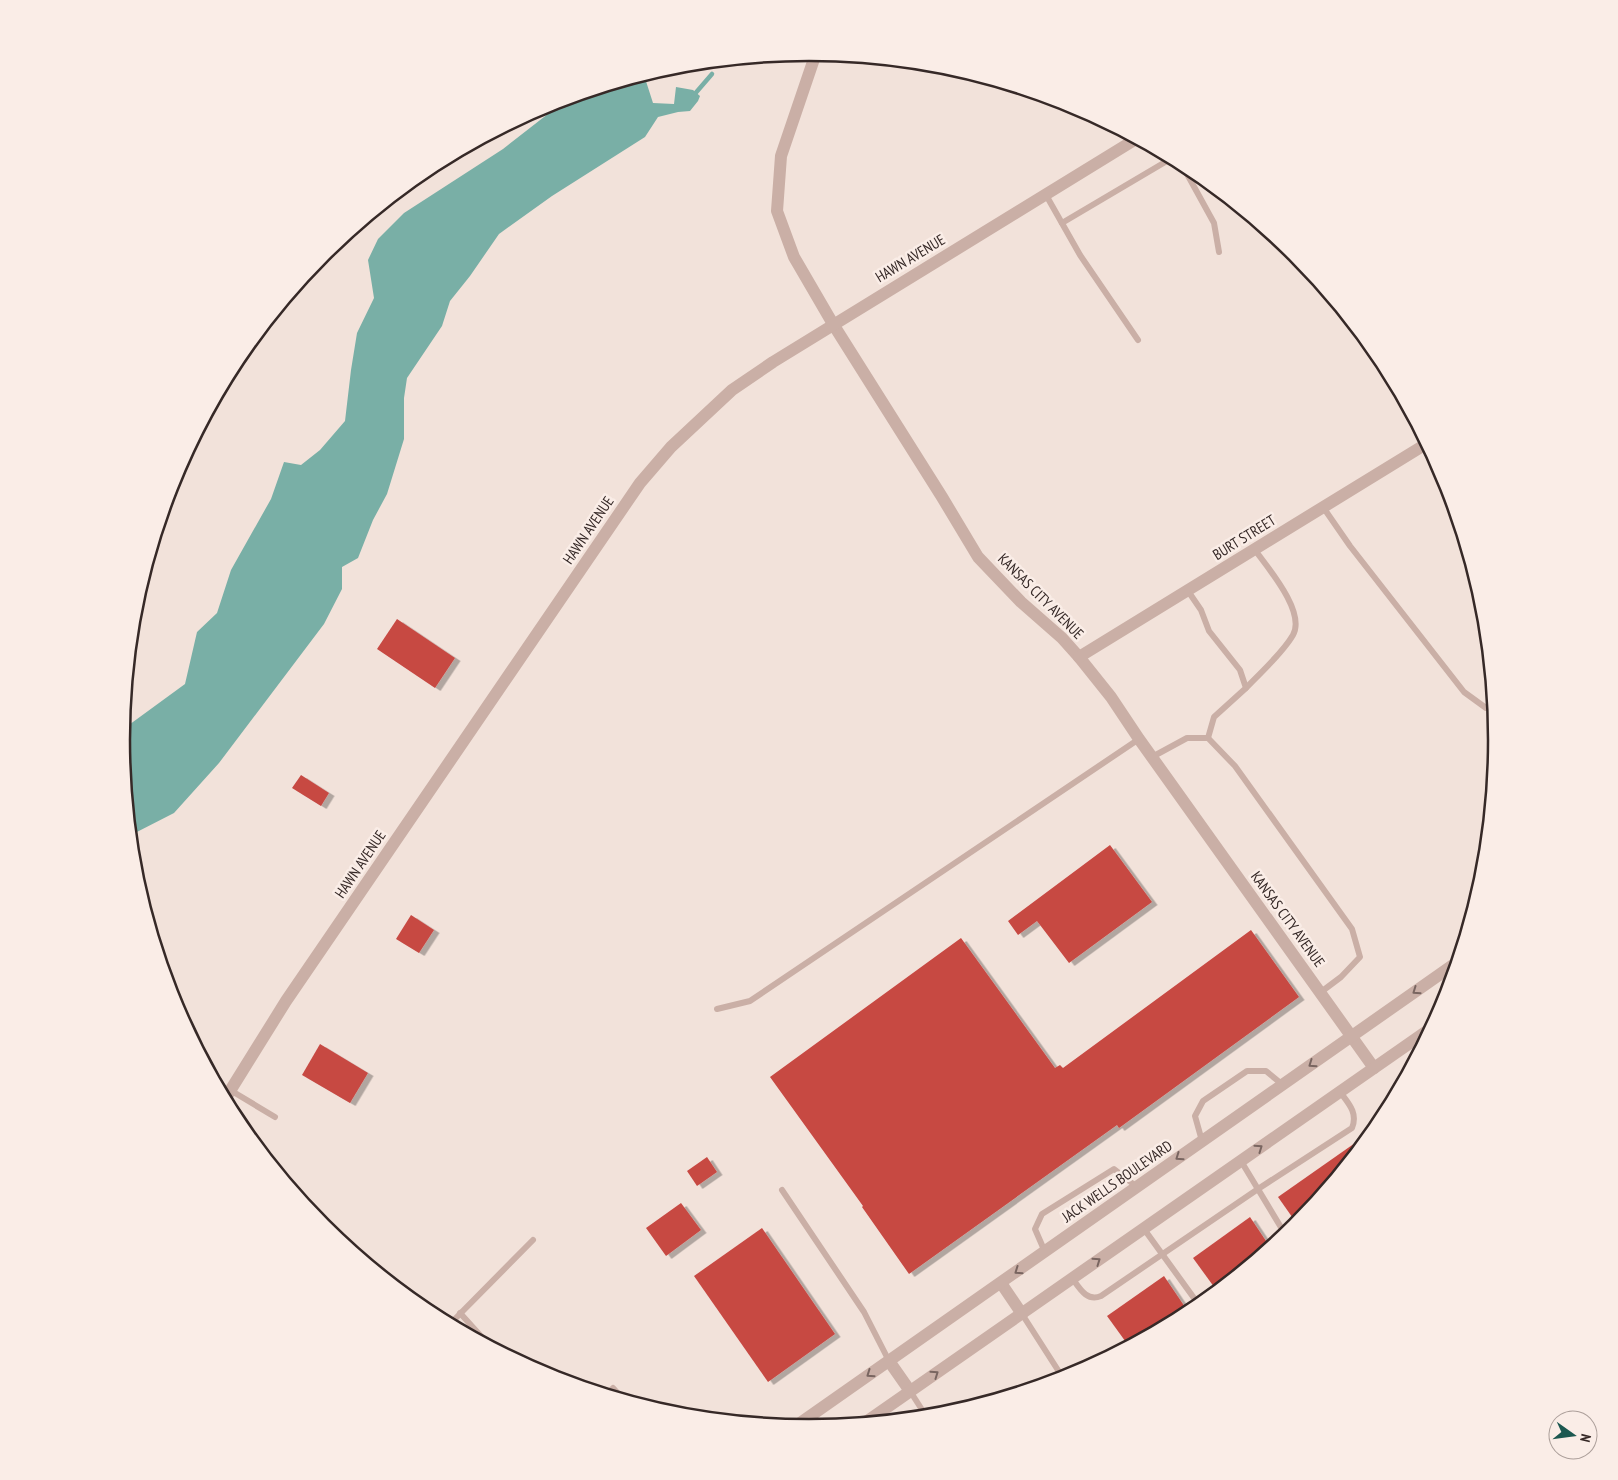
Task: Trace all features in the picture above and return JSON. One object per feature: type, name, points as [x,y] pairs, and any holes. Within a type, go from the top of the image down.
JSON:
[{"type":"street","name":"KANSAS CITY AVENUE","points":[[813,61],[781,156],[777,211],[794,257],[833,324],[978,557],[1021,602],[1062,638],[1111,697],[1152,758],[1374,1068]]},
{"type":"street","name":"HAWN AVENUE","points":[[230,1093],[291,993],[640,483],[671,447],[732,390],[833,324],[1130,142]]},
{"type":"street","name":"BURT STREET","points":[[1079,658],[1421,447]]},
{"type":"street","name":"JACK WELLS BOULEVARD","points":[[806,1419],[1448,969]]},
{"type":"street","points":[[876,1415],[1420,1036]]},
{"type":"street","points":[[1001,1283],[1022,1314]]},
{"type":"street","points":[[889,1361],[910,1391]]},
{"type":"lane","points":[[1062,223],[1165,162]]},
{"type":"lane","points":[[1191,179],[1214,223],[1218,252]]},
{"type":"lane","points":[[1046,194],[1080,255],[1138,340]]},
{"type":"lane","points":[[1324,507],[1356,553],[1464,692],[1487,708]]},
{"type":"lane","points":[[1208,738],[1214,718],[1246,688],[1294,634],[1295,621],[1292,606],[1255,550]]},
{"type":"lane","points":[[1188,590],[1201,610],[1209,631],[1240,670],[1246,688]]},
{"type":"lane","points":[[1152,758],[1187,738],[1208,738],[1235,766],[1352,929],[1360,957],[1341,977],[1321,992]]},
{"type":"lane","points":[[717,1009],[750,1002],[1139,739]]},
{"type":"lane","points":[[1202,1142],[1195,1116],[1203,1101],[1247,1071],[1266,1072],[1283,1085]]},
{"type":"lane","points":[[1072,1278],[1086,1296],[1097,1298],[1352,1128],[1355,1120],[1353,1110],[1340,1092]]},
{"type":"lane","points":[[232,1097],[275,1116]]},
{"type":"lane","points":[[1241,1161],[1282,1227]]},
{"type":"lane","points":[[1045,1252],[1035,1229],[1042,1214],[1114,1169],[1137,1187]]},
{"type":"lane","points":[[782,1190],[864,1312],[889,1361]]},
{"type":"lane","points":[[1144,1229],[1194,1298]]},
{"type":"lane","points":[[455,1319],[533,1240]]},
{"type":"lane","points":[[460,1313],[477,1332]]},
{"type":"lane","points":[[1022,1314],[1059,1371]]},
{"type":"lane","points":[[910,1391],[922,1409]]},
{"type":"water","points":[[646,81],[653,103],[674,104],[676,87],[693,90],[700,96],[690,111],[658,117],[645,137],[552,196],[499,234],[450,301],[442,326],[407,378],[404,398],[404,439],[387,494],[373,520],[358,558],[342,567],[342,589],[324,624],[219,763],[174,813],[137,832],[132,784],[131,724],[185,684],[197,632],[217,613],[231,570],[271,499],[284,462],[301,465],[320,450],[345,421],[357,333],[374,298],[368,260],[378,239],[404,213],[503,149],[549,113],[633,84]]},
{"type":"building","points":[[397,619],[455,658],[435,688],[377,649]]},
{"type":"building","points":[[301,775],[329,793],[321,806],[292,788]]},
{"type":"building","points":[[1110,845],[1152,902],[1069,963],[1037,921],[1018,935],[1008,921]]},
{"type":"building","points":[[411,915],[434,930],[419,953],[396,939]]},
{"type":"building","points":[[1251,930],[1299,997],[1119,1128],[1117,1125],[909,1274],[863,1206],[770,1077],[961,938],[1055,1068],[1060,1065],[1063,1068]]},
{"type":"building","points":[[320,1044],[368,1073],[350,1103],[302,1075]]},
{"type":"building","points":[[1353,1144],[1319,1188],[1292,1217],[1278,1197]]},
{"type":"building","points":[[707,1157],[717,1172],[697,1186],[687,1171]]},
{"type":"building","points":[[681,1203],[701,1230],[666,1256],[646,1228]]},
{"type":"building","points":[[1250,1217],[1266,1241],[1213,1285],[1193,1258]]},
{"type":"building","points":[[762,1228],[835,1334],[768,1382],[694,1276]]},
{"type":"building","points":[[1164,1276],[1184,1305],[1125,1341],[1107,1316]]},
{"type":"waterway","points":[[693,96],[712,74]]}]
